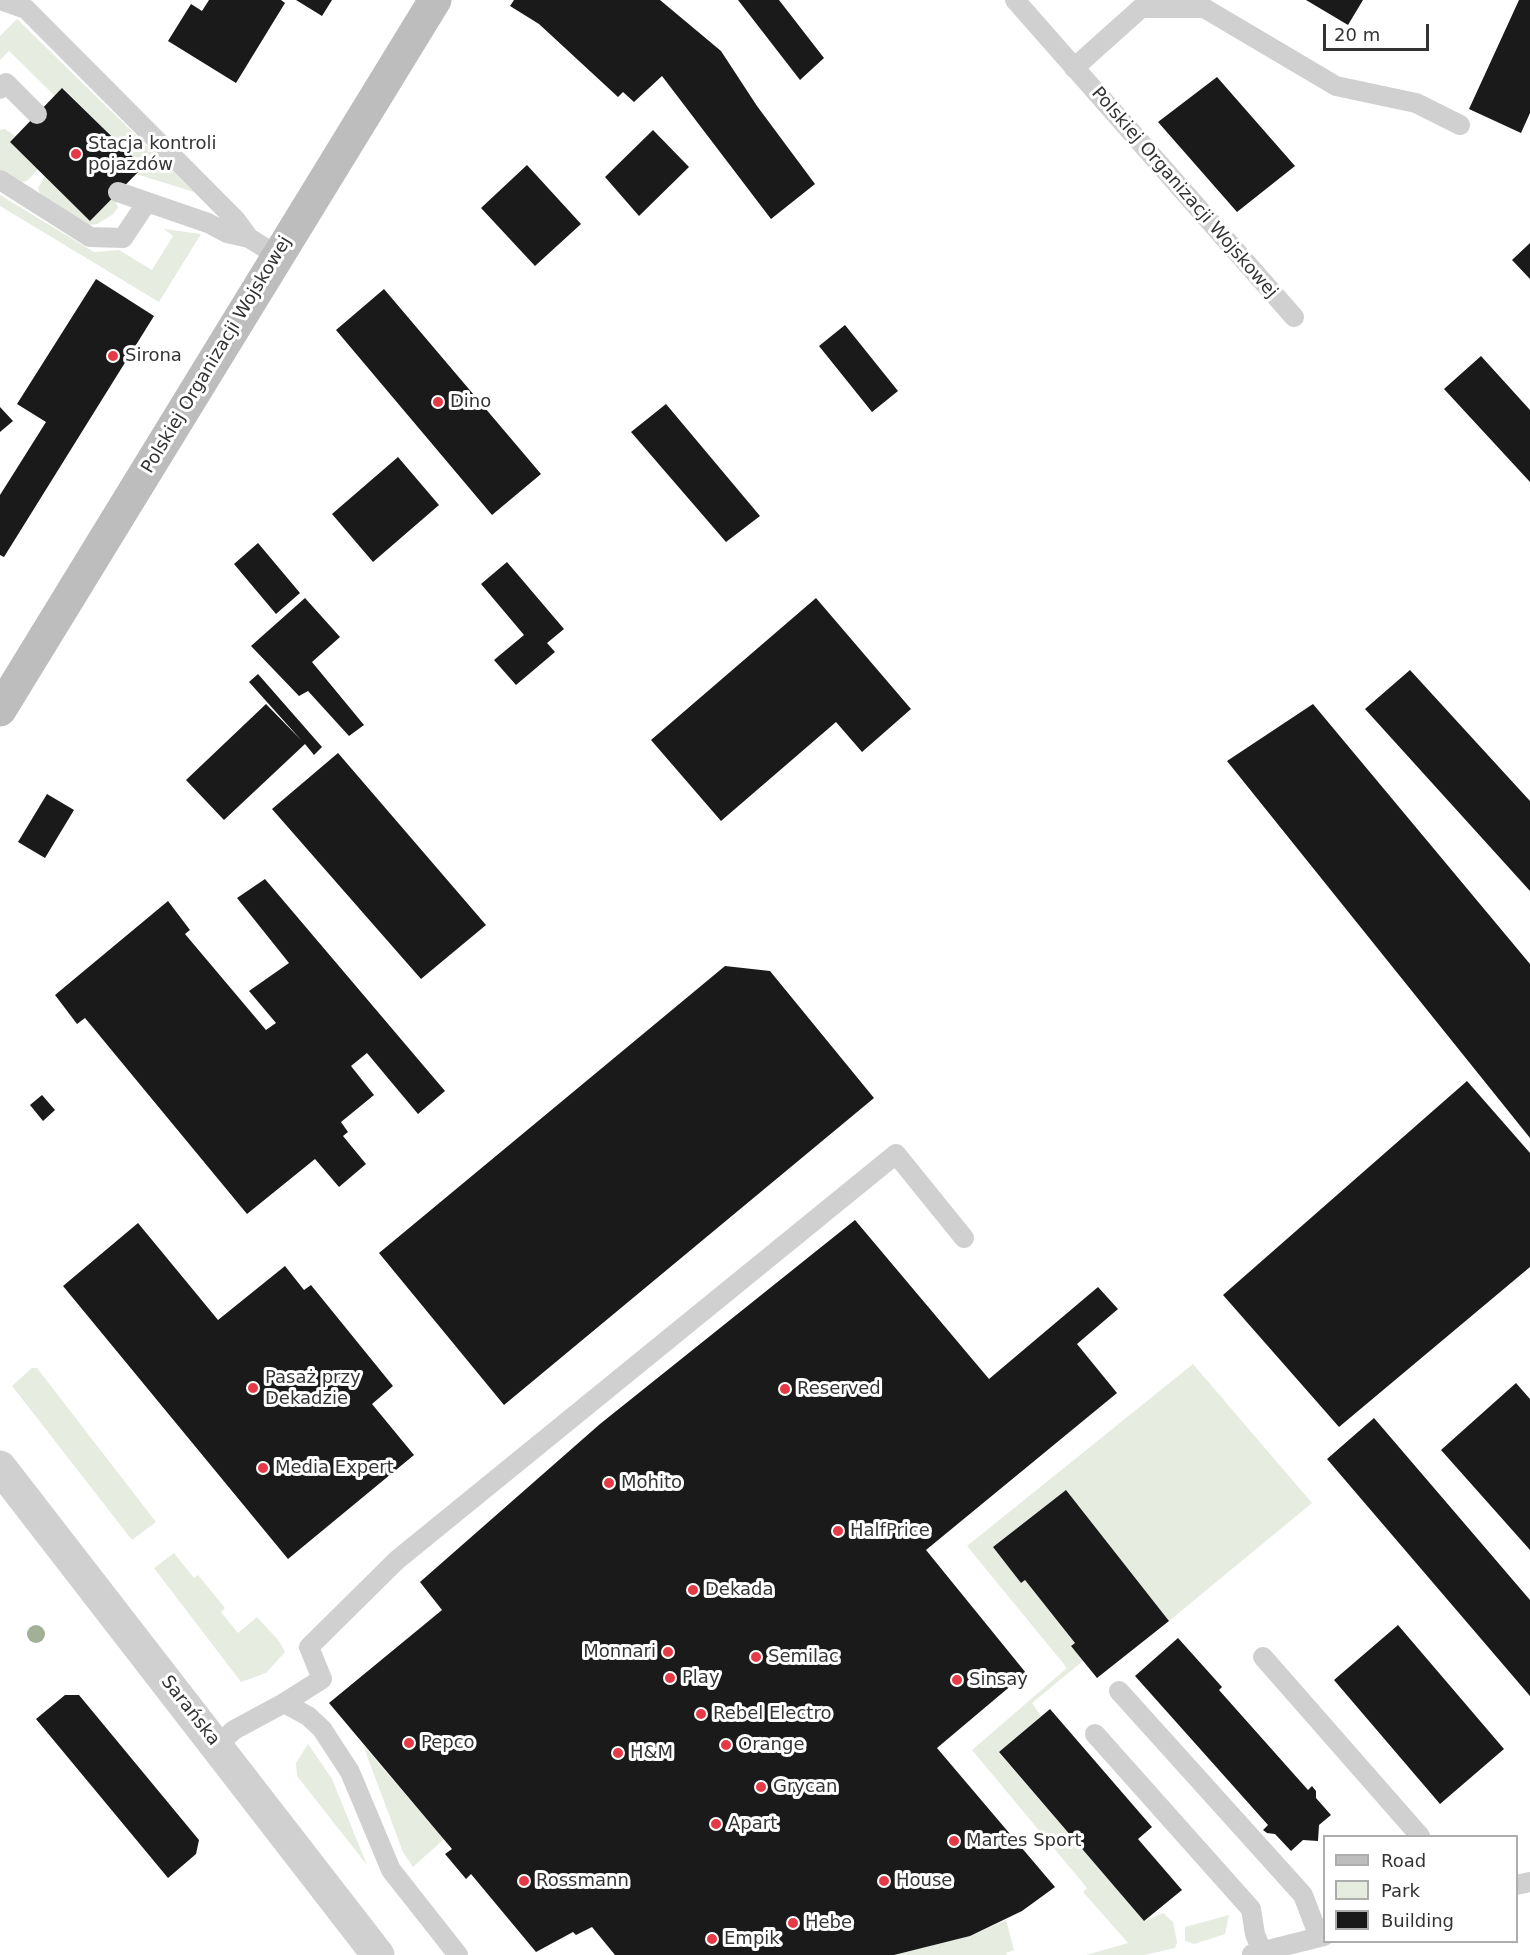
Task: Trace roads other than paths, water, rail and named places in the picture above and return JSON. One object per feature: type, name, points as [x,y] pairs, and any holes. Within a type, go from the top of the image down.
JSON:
[{"type":"main road","name":"Polskiej Organizacji Wojskowej","points":[[0,710],[435,0]]},
{"type":"street","name":"Sarańska","points":[[0,1467],[378,1955]]},
{"type":"lane","points":[[0,0],[26,9],[235,219],[249,238]]},
{"type":"lane","name":"Polskiej Organizacji Wojskowej","points":[[1015,0],[1294,317]]},
{"type":"lane","points":[[1074,68],[1137,4],[1203,8],[1336,86],[1416,103],[1460,125]]},
{"type":"lane","points":[[0,89],[6,83],[37,114]]},
{"type":"lane","points":[[0,180],[90,237],[123,238],[147,202]]},
{"type":"lane","points":[[118,192],[208,223],[227,233],[249,238],[278,256]]},
{"type":"lane","points":[[217,1745],[234,1730],[322,1679],[309,1647],[398,1560],[896,1154],[964,1238]]},
{"type":"lane","points":[[1263,1657],[1418,1835]]},
{"type":"lane","points":[[1095,1734],[1251,1909],[1256,1953],[1322,1936],[1303,1895],[1119,1691]]},
{"type":"lane","points":[[284,1703],[308,1716],[322,1729],[350,1772],[391,1870],[458,1955]]},
{"type":"place","name":"Stacja kontroli pojazdów","points":[[76,154]]},
{"type":"place","name":"Sirona","points":[[113,356]]},
{"type":"place","name":"Dino","points":[[438,402]]},
{"type":"place","name":"Pasaż przy Dekadzie","points":[[253,1388]]},
{"type":"place","name":"Reserved","points":[[785,1389]]},
{"type":"place","name":"Media Expert","points":[[263,1468]]},
{"type":"place","name":"Mohito","points":[[609,1483]]},
{"type":"place","name":"HalfPrice","points":[[838,1531]]},
{"type":"place","name":"Dekada","points":[[693,1590]]},
{"type":"place","name":"Monnari","points":[[668,1652]]},
{"type":"place","name":"Semilac","points":[[756,1657]]},
{"type":"place","name":"Play","points":[[670,1678]]},
{"type":"place","name":"Sinsay","points":[[957,1680]]},
{"type":"place","name":"Rebel Electro","points":[[701,1714]]},
{"type":"place","name":"Pepco","points":[[409,1743]]},
{"type":"place","name":"Orange","points":[[726,1745]]},
{"type":"place","name":"H&M","points":[[618,1753]]},
{"type":"place","name":"Grycan","points":[[761,1787]]},
{"type":"place","name":"Apart","points":[[716,1824]]},
{"type":"place","name":"Martes Sport","points":[[954,1841]]},
{"type":"place","name":"Rossmann","points":[[524,1881]]},
{"type":"place","name":"House","points":[[884,1881]]},
{"type":"place","name":"Hebe","points":[[793,1923]]},
{"type":"place","name":"Empik","points":[[712,1939]]}]
